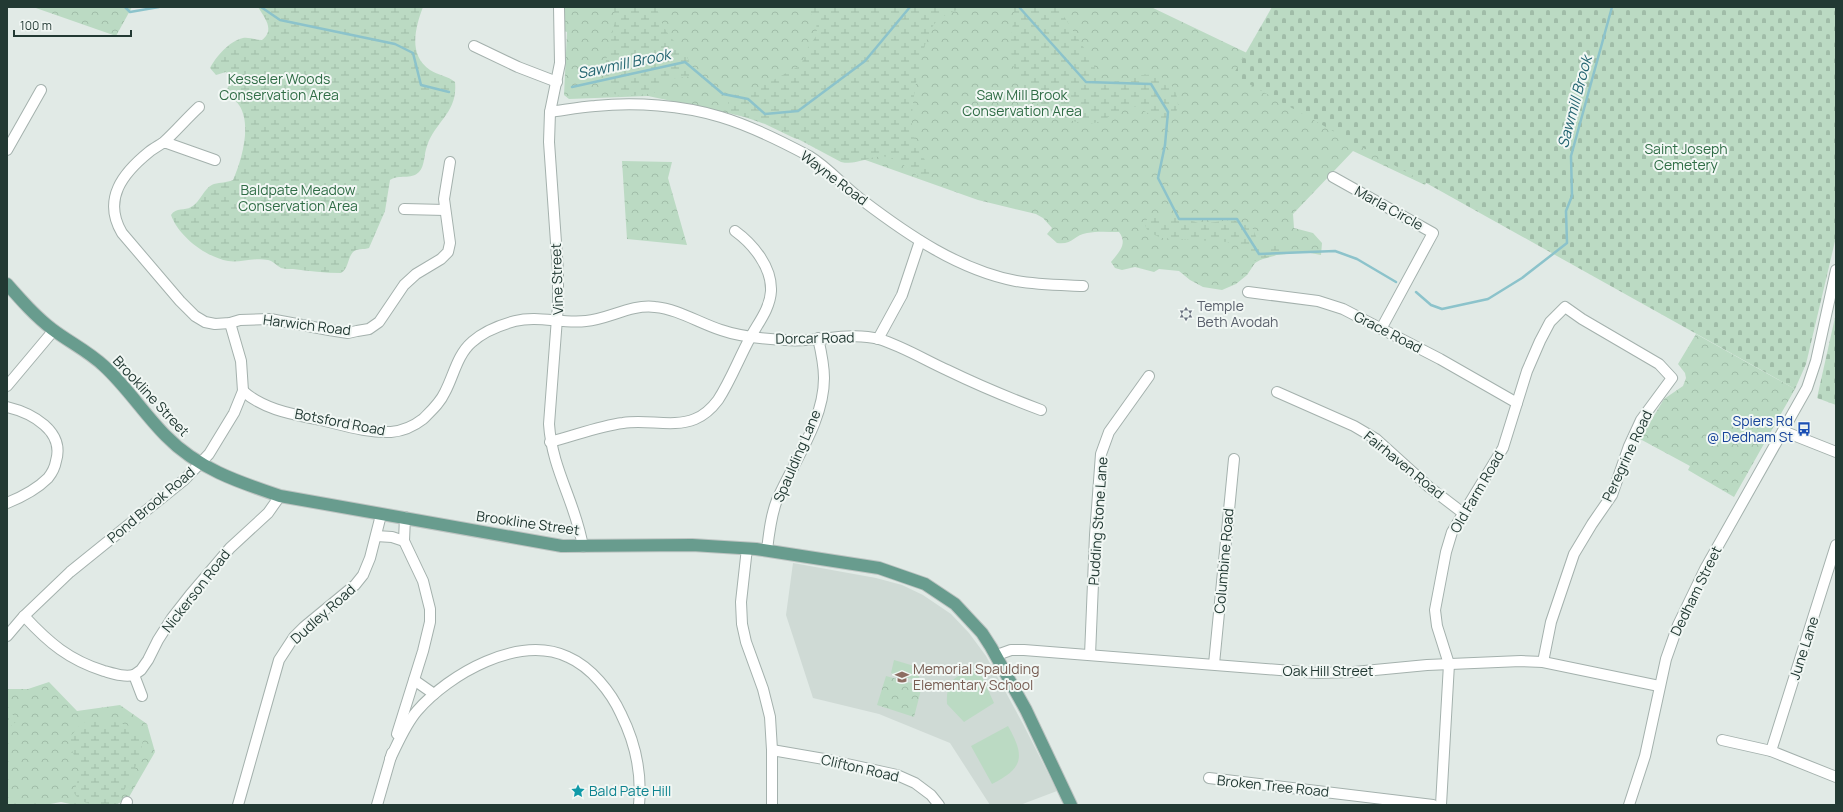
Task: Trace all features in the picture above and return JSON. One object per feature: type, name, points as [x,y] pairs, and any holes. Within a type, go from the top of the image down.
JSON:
[{"type":"main road","name":"Brookline Street","points":[[7,284],[28,308],[54,330],[103,365],[126,388],[166,437],[199,464],[236,482],[280,496],[562,546],[692,545],[767,550],[879,568],[925,584],[950,600],[982,633],[996,655],[1026,710],[1071,805]]},
{"type":"street","name":"Vine Street","points":[[560,7],[560,63],[550,112],[549,142],[558,271],[558,321],[549,410],[550,442],[554,462],[581,532],[583,547]]},
{"type":"street","points":[[474,46],[518,67],[557,82]]},
{"type":"street","points":[[7,150],[41,90]]},
{"type":"street","name":"Wayne Road","points":[[550,112],[595,106],[651,106],[720,116],[748,126],[810,157],[861,199],[920,241],[977,268],[1015,280],[1045,285],[1083,286]]},
{"type":"street","name":"Harwich Road","points":[[199,107],[163,143],[148,153],[124,176],[118,186],[115,199],[116,222],[131,244],[180,301],[195,316],[215,324],[230,323],[240,320],[270,319],[348,333],[369,329],[379,322],[404,286],[416,274],[441,259],[448,252],[450,243],[444,199],[450,162]]},
{"type":"street","points":[[163,143],[167,143],[215,160]]},
{"type":"street","name":"Marla Circle","points":[[1333,177],[1433,233],[1381,329]]},
{"type":"street","points":[[404,209],[445,210]]},
{"type":"street","points":[[550,442],[622,423],[639,421],[672,423],[684,422],[695,419],[707,413],[718,400],[751,336],[765,314],[771,292],[767,269],[746,238],[735,231]]},
{"type":"street","points":[[878,339],[902,295],[920,241]]},
{"type":"street","name":"Dedham Street","points":[[1628,805],[1645,756],[1659,686],[1669,648],[1693,591],[1804,394],[1816,361],[1836,270]]},
{"type":"street","name":"Grace Road","points":[[1248,292],[1318,301],[1343,310],[1517,403]]},
{"type":"street","name":"Dorcar Road","points":[[558,321],[589,321],[646,306],[656,307],[723,331],[751,336],[790,341],[818,338],[853,337],[878,339],[994,392],[1041,410]]},
{"type":"street","name":"Old Farm Road","points":[[1441,805],[1449,664],[1437,626],[1435,610],[1446,552],[1452,532],[1503,448],[1530,361],[1545,330],[1554,317],[1565,307],[1582,319]]},
{"type":"street","name":"Botsford Road","points":[[244,391],[252,399],[262,404],[284,411],[374,431],[392,432],[403,430],[416,425],[436,407],[445,393],[458,360],[472,342],[503,324],[519,320],[540,319],[558,321]]},
{"type":"street","name":"Peregrine Road","points":[[1543,662],[1551,622],[1574,554],[1612,495],[1629,446],[1641,420],[1672,378],[1659,364],[1582,319]]},
{"type":"street","points":[[230,323],[241,361],[244,391]]},
{"type":"street","points":[[7,386],[54,330]]},
{"type":"street","name":"Spaulding Lane","points":[[767,550],[771,520],[777,500],[807,439],[817,413],[824,378],[818,338]]},
{"type":"street","name":"Pudding Stone Lane","points":[[1090,655],[1095,535],[1101,454],[1109,432],[1150,376]]},
{"type":"street","name":"Pond Brook Road","points":[[7,636],[24,616],[70,572],[184,480],[209,454],[218,441],[234,413],[244,391]]},
{"type":"street","name":"Fairhaven Road","points":[[1277,392],[1354,426],[1376,439],[1395,454],[1429,487],[1463,513]]},
{"type":"street","points":[[7,407],[39,420],[47,427],[56,441],[58,451],[54,468],[48,477],[27,495],[7,503]]},
{"type":"street","points":[[1783,431],[1836,452]]},
{"type":"street","name":"Columbine Road","points":[[1214,664],[1234,459]]},
{"type":"street","name":"Nickerson Road","points":[[134,675],[141,670],[168,623],[190,595],[230,548],[268,513],[280,496]]},
{"type":"street","name":"Dudley Road","points":[[238,805],[274,675],[282,655],[294,637],[304,626],[340,599],[355,585],[365,569],[381,515]]},
{"type":"street","points":[[377,805],[423,651],[430,622],[430,609],[423,581],[404,541],[405,517]]},
{"type":"street","points":[[376,536],[392,537],[404,541]]},
{"type":"street","name":"June Lane","points":[[1771,751],[1835,557],[1836,545]]},
{"type":"street","points":[[747,548],[741,602],[742,624],[746,642],[763,689],[770,717],[772,750],[772,805]]},
{"type":"street","points":[[24,616],[56,648],[73,659],[115,674],[127,676],[134,675],[142,696]]},
{"type":"street","name":"Oak Hill Street","points":[[996,655],[1011,650],[1024,650],[1317,673],[1393,670],[1504,660],[1543,662],[1659,686]]},
{"type":"street","points":[[390,759],[406,726],[417,711],[434,694],[454,679],[477,665],[499,656],[516,652],[552,652],[568,657],[596,678],[615,701],[630,732],[637,761],[640,787],[639,805]]},
{"type":"street","points":[[414,680],[434,694]]},
{"type":"street","points":[[1722,740],[1771,751],[1836,777]]},
{"type":"street","name":"Clifton Road","points":[[772,750],[824,759],[897,775],[915,783],[931,795],[939,805]]},
{"type":"street","name":"Broken Tree Road","points":[[1209,778],[1433,805]]},
{"type":"street","points":[[926,805],[931,795]]},
{"type":"shaded area","name":"Memorial Spaulding Elementary School","points":[[793,563],[876,578],[902,585],[923,595],[951,614],[969,633],[986,656],[1057,791],[1020,805],[990,805],[950,743],[879,714],[813,698],[786,615]]},
{"type":"green space","points":[[33,7],[132,7],[116,36]]},
{"type":"green space","points":[[258,7],[423,7],[415,41],[418,57],[430,70],[455,82],[455,93],[450,109],[431,137],[421,169],[412,176],[397,177],[390,180],[385,211],[369,248],[356,250],[353,252],[344,271],[341,273],[284,269],[273,262],[263,259],[228,261],[220,259],[194,245],[180,231],[171,215],[175,211],[189,208],[194,205],[208,188],[214,184],[233,180],[240,163],[244,142],[245,122],[239,105],[227,95],[226,91],[232,79],[226,72],[216,75],[210,68],[219,54],[233,42],[243,38],[262,40],[266,36],[268,32],[268,24]]},
{"type":"green space","name":"Saw Mill Brook Conservation Area","points":[[565,7],[1151,7],[1247,53],[1432,169],[1425,185],[1353,151],[1293,214],[1294,228],[1313,233],[1322,243],[1321,255],[1305,252],[1267,256],[1255,263],[1247,275],[1236,284],[1222,290],[1203,287],[1190,280],[1179,271],[1159,269],[1154,272],[1135,267],[1122,270],[1115,268],[1111,262],[1123,244],[1122,236],[1119,232],[1087,233],[1067,243],[1057,243],[1047,234],[1052,228],[1043,218],[1036,214],[978,200],[826,146],[794,138],[765,124],[742,116],[648,96],[569,99],[564,95],[567,32],[564,31]]},
{"type":"green space","points":[[612,7],[656,7],[667,32],[690,61],[694,76],[668,79],[654,93],[649,94],[624,96],[613,92],[609,88],[604,69],[616,15]]},
{"type":"green space","points":[[806,7],[966,7],[946,15],[936,22],[926,43],[917,76],[912,124],[916,144],[932,172],[931,177],[927,180],[916,175],[897,160],[892,158],[875,157],[847,163],[841,162],[768,123],[733,114],[729,110],[728,102],[734,95],[757,89],[801,65],[807,49],[817,35],[816,21]]},
{"type":"green space","points":[[1012,7],[1058,7],[1093,62],[1099,83],[1107,83],[1146,75],[1156,75],[1165,79],[1172,86],[1177,98],[1177,111],[1172,119],[1167,125],[1138,107],[1131,107],[1098,122],[1090,124],[1065,119],[1038,105],[1020,83],[1014,69],[1011,53],[1011,32],[1014,17],[1014,10]]},
{"type":"green space","name":"Saint Joseph Cemetery","points":[[1272,7],[1836,7],[1836,237],[1806,364],[1795,389],[1233,75]]},
{"type":"green space","points":[[622,161],[672,162],[668,178],[687,245],[627,239]]},
{"type":"green space","points":[[1153,216],[1181,217],[1201,224],[1230,220],[1248,223],[1253,229],[1259,244],[1276,245],[1284,251],[1274,256],[1256,261],[1251,259],[1241,247],[1227,242],[1161,238],[1149,232],[1146,228],[1145,223],[1147,219]]},
{"type":"green space","points":[[1836,313],[1836,405],[1817,398]]},
{"type":"green space","points":[[1696,334],[1795,389],[1734,497],[1688,470],[1690,466],[1640,439],[1664,399],[1683,386],[1686,378],[1685,373],[1678,364]]},
{"type":"green space","points":[[894,660],[921,668],[918,681],[891,673]]},
{"type":"green space","points":[[978,668],[994,703],[964,722],[947,704],[948,689],[954,679],[958,676]]},
{"type":"green space","points":[[886,676],[922,686],[914,717],[877,705]]},
{"type":"green space","points":[[49,682],[77,711],[120,705],[147,724],[155,752],[129,797],[116,805],[75,805],[61,802],[45,805],[7,805],[7,689],[28,689]]},
{"type":"green space","points":[[7,712],[13,715],[17,721],[7,729]]},
{"type":"green space","points":[[93,720],[121,723],[134,729],[143,738],[140,755],[128,784],[112,805],[96,805],[86,803],[74,793],[79,775],[79,766],[67,740],[82,723]]},
{"type":"green space","points":[[1008,726],[1017,745],[1019,753],[1018,760],[1016,767],[1003,778],[992,784],[971,746]]},
{"type":"waterway","name":"Sawmill Brook","points":[[125,7],[130,12],[159,7]]},
{"type":"waterway","name":"Sawmill Brook","points":[[261,7],[280,20],[395,44],[413,53],[421,85],[449,92]]},
{"type":"waterway","name":"Sawmill Brook","points":[[572,87],[685,62],[723,94],[748,99],[765,114],[798,111],[865,61],[910,7]]},
{"type":"waterway","name":"Sawmill Brook","points":[[1019,7],[1086,82],[1151,84],[1168,112],[1165,145],[1158,178],[1179,219],[1237,219],[1259,254],[1335,251],[1357,259],[1396,282]]},
{"type":"waterway","name":"Sawmill Brook","points":[[1416,292],[1431,305],[1442,309],[1488,299],[1522,278],[1567,243],[1566,211],[1572,196],[1571,156],[1612,7]]},
{"type":"place","name":"Temple Beth Avodah","points":[[1186,314]]},
{"type":"place","name":"Spiers Rd @ Dedham St","points":[[1804,429]]},
{"type":"place","name":"Memorial Spaulding Elementary School","points":[[902,677]]},
{"type":"place","name":"Bald Pate Hill","points":[[578,791]]},
{"type":"park label","name":"Kesseler Woods Conservation Area","points":[[279,88]]},
{"type":"park label","name":"Baldpate Meadow Conservation Area","points":[[298,198]]}]
